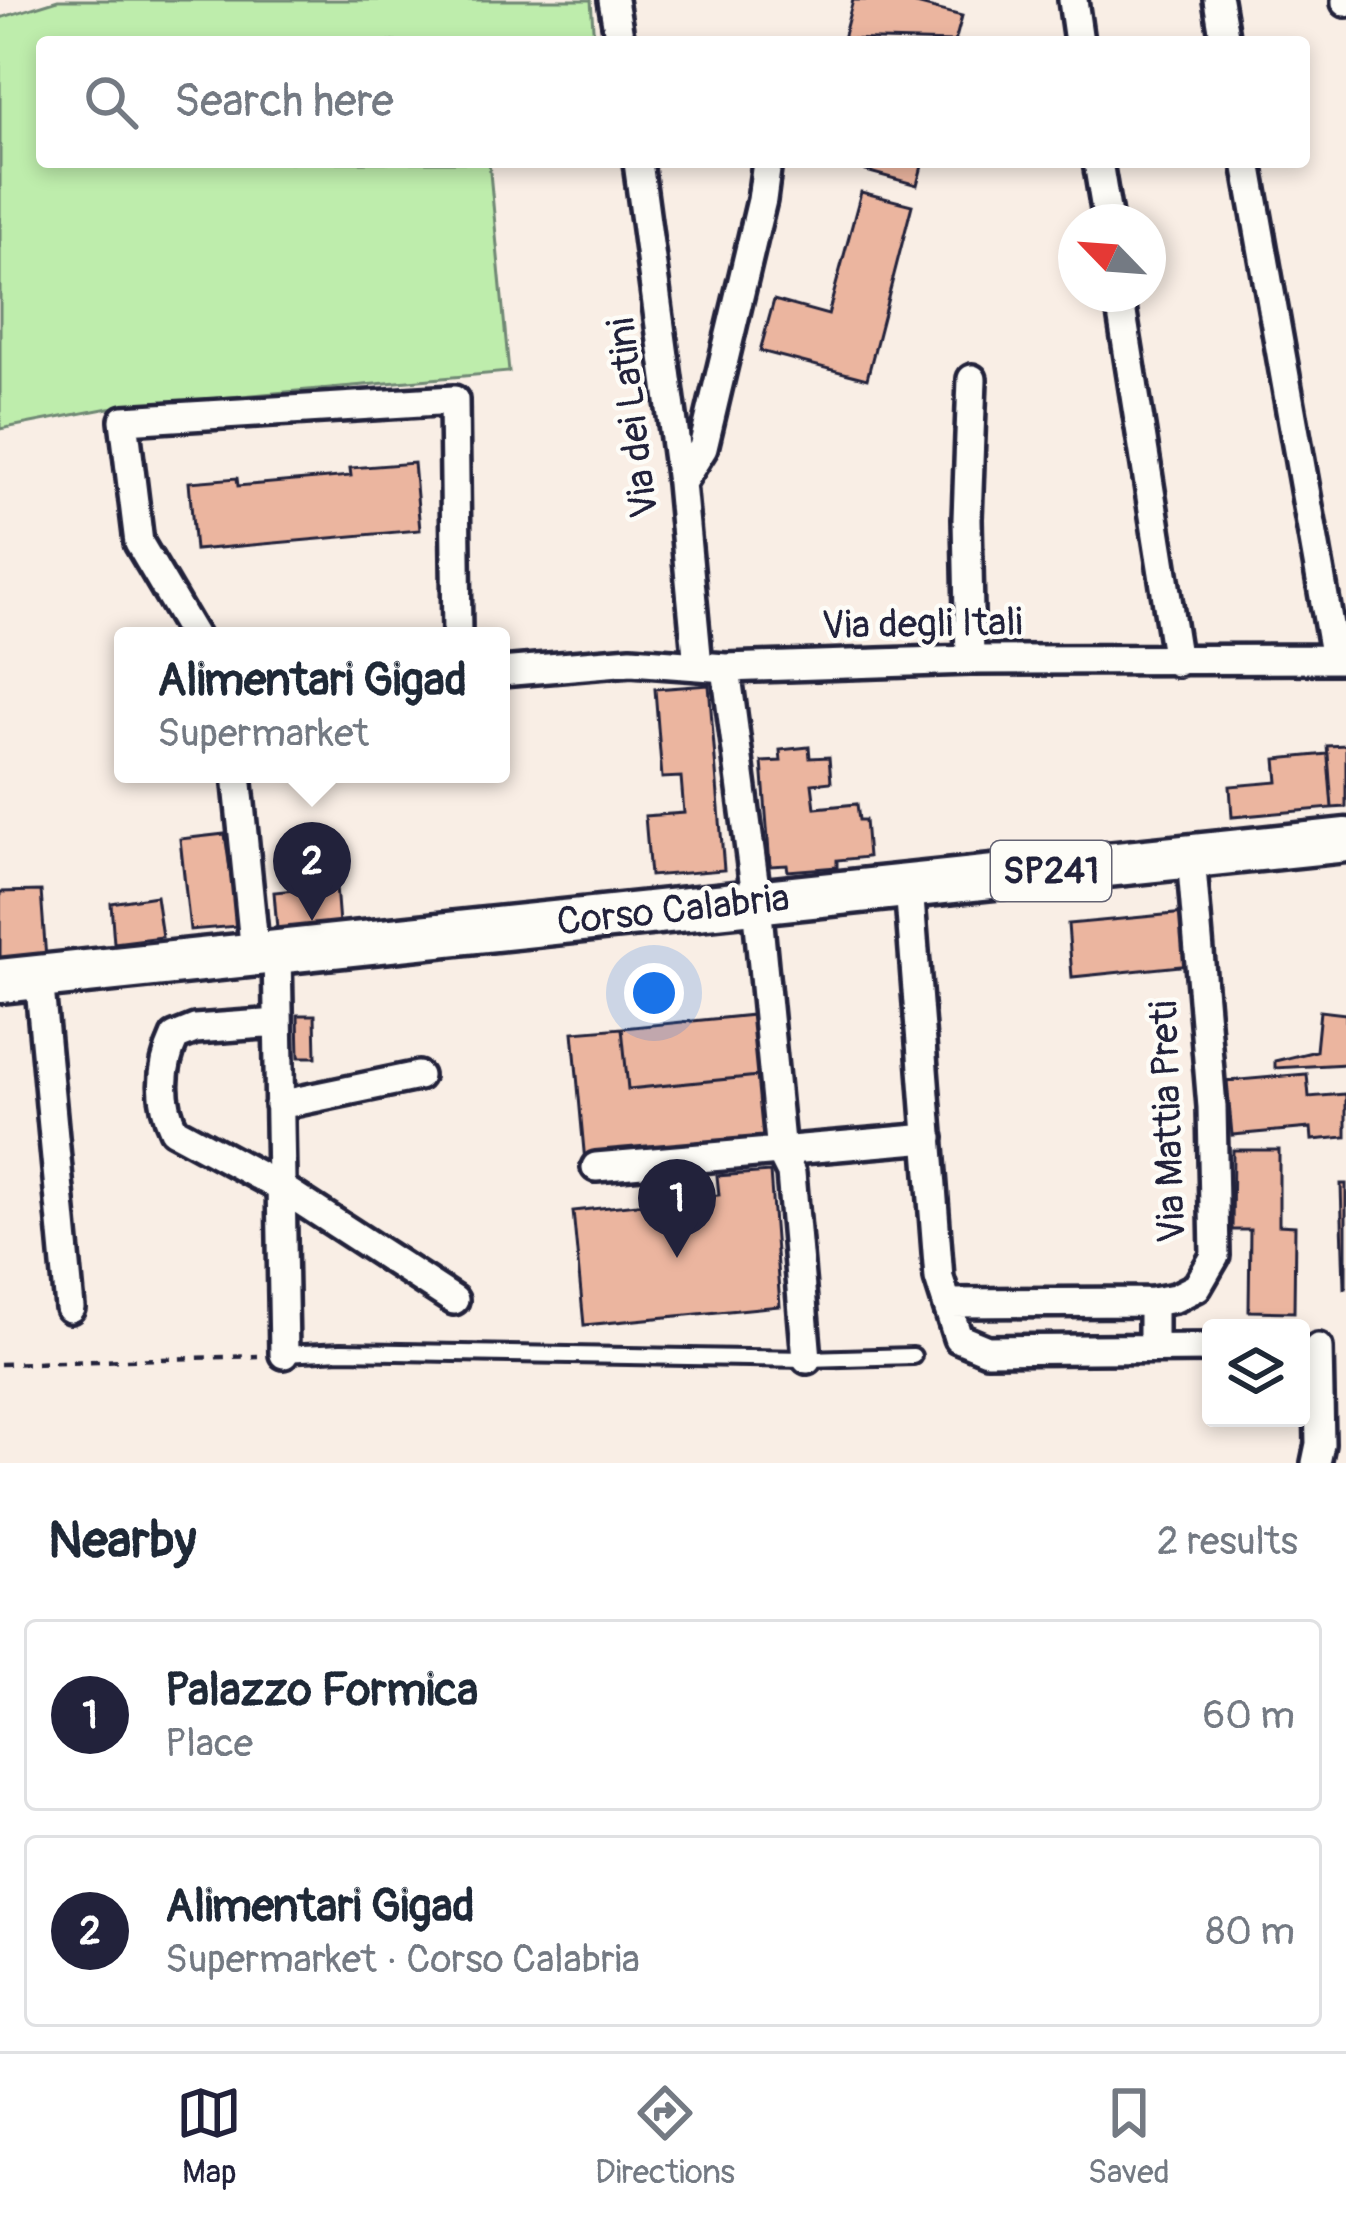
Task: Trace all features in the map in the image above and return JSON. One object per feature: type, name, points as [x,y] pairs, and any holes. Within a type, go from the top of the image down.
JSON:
[{"type":"main road","name":"Corso Calabria","points":[[20,979],[1346,840]]},
{"type":"street","points":[[613,0],[619,36]]},
{"type":"street","points":[[1072,0],[1078,36]]},
{"type":"street","points":[[1218,0],[1224,36]]},
{"type":"street","name":"Via dei Latini","points":[[639,168],[681,483],[757,903],[781,1153],[791,1173],[807,1359]]},
{"type":"street","points":[[681,483],[703,448],[766,168]]},
{"type":"street","points":[[1099,168],[1105,204]]},
{"type":"street","points":[[1247,168],[1341,659]]},
{"type":"street","points":[[1122,312],[1177,662]]},
{"type":"street","points":[[970,660],[967,519],[972,379]]},
{"type":"street","points":[[189,627],[140,543],[124,420],[454,400],[457,627]]},
{"type":"street","name":"Via degli Itali","points":[[510,670],[631,661],[712,667],[970,660],[1341,659]]},
{"type":"street","points":[[238,783],[278,1023],[284,1354]]},
{"type":"street","name":"Via Mattia Preti","points":[[1153,1303],[1197,1287],[1215,1256],[1212,1107],[1191,856]]},
{"type":"street","points":[[909,886],[943,1298],[950,1303],[1153,1303],[1153,1348]]},
{"type":"street","points":[[20,979],[70,1308]]},
{"type":"street","points":[[278,1023],[195,1029],[175,1036],[163,1072],[165,1112],[173,1130],[280,1187],[454,1300]]},
{"type":"street","points":[[279,1105],[418,1076]]},
{"type":"street","points":[[596,1167],[929,1138]]},
{"type":"street","points":[[950,1303],[958,1338],[986,1350],[1202,1348]]},
{"type":"street","points":[[1322,1348],[1327,1450]]},
{"type":"lane","points":[[284,1354],[913,1356]]},
{"type":"path","points":[[0,1364],[284,1354]]},
{"type":"green space","points":[[58,0],[591,0],[594,36],[36,36],[36,168],[490,168],[509,372],[109,408],[0,429],[0,18]]},
{"type":"building","points":[[853,0],[901,0],[962,16],[957,36],[844,36]]},
{"type":"building","points":[[867,168],[921,168],[917,185]]},
{"type":"building","points":[[861,192],[912,205],[867,379],[760,351],[774,300],[828,315]]},
{"type":"building","points":[[414,463],[420,530],[195,550],[189,482],[237,478],[238,486],[351,476],[350,468]]},
{"type":"building","points":[[709,685],[724,870],[650,876],[645,816],[684,813],[681,777],[662,778],[655,689]]},
{"type":"building","points":[[1346,745],[1346,807],[1332,808],[1327,746]]},
{"type":"building","points":[[809,747],[810,758],[829,757],[831,782],[812,784],[815,808],[857,804],[859,820],[865,820],[868,857],[837,860],[837,867],[788,871],[787,865],[770,866],[762,762],[781,761],[780,750]]},
{"type":"building","points":[[1328,754],[1332,808],[1232,817],[1230,786],[1278,782],[1276,759]]},
{"type":"building","points":[[225,834],[238,926],[190,930],[180,839]]},
{"type":"building","points":[[336,886],[339,924],[277,929],[274,892]]},
{"type":"building","points":[[41,891],[46,959],[0,961],[0,892]]},
{"type":"building","points":[[156,896],[162,937],[114,943],[111,903]]},
{"type":"building","points":[[1186,913],[1191,965],[1072,977],[1068,924]]},
{"type":"building","points":[[1320,1011],[1346,1014],[1346,1064],[1275,1068],[1275,1061],[1316,1051]]},
{"type":"building","points":[[298,1015],[315,1015],[316,1057],[299,1057]]},
{"type":"building","points":[[753,1015],[759,1076],[628,1089],[622,1028]]},
{"type":"building","points":[[622,1028],[628,1089],[759,1076],[765,1145],[585,1162],[573,1032]]},
{"type":"building","points":[[1307,1074],[1309,1097],[1346,1094],[1346,1137],[1312,1140],[1311,1128],[1232,1135],[1227,1081]]},
{"type":"building","points":[[1233,1150],[1279,1150],[1279,1225],[1295,1226],[1294,1312],[1249,1311],[1250,1230],[1232,1230]]},
{"type":"building","points":[[770,1172],[780,1306],[584,1325],[573,1211],[719,1195],[717,1176]]},
{"type":"building","points":[[1341,1184],[1346,1184],[1346,1288],[1344,1288]]},
{"type":"place","name":"Alimentari Gigad","points":[[312,921]]},
{"type":"place","name":"Palazzo Formica","points":[[677,1258]]}]
